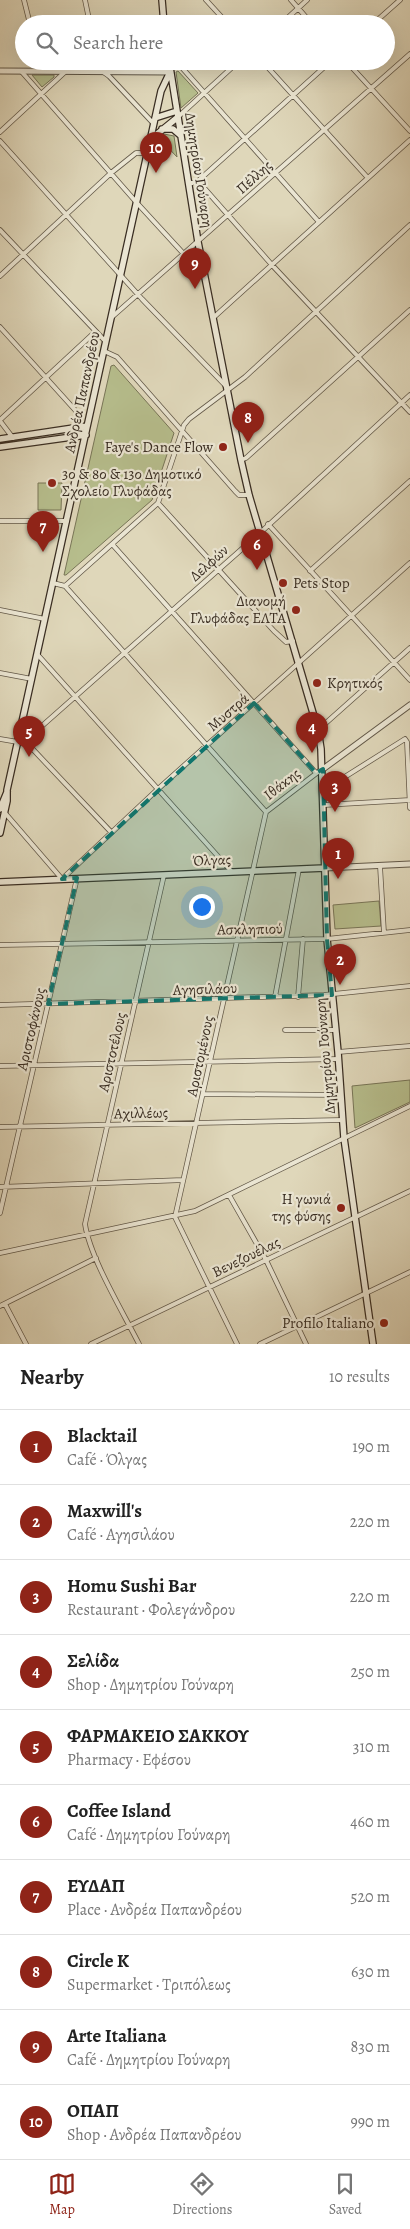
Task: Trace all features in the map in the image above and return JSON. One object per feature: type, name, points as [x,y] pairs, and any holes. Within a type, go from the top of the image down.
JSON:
[{"type":"main road","points":[[162,0],[163,15]]},
{"type":"main road","name":"Δημητρίου Γούναρη","points":[[170,72],[204,276],[241,460],[249,495],[318,730],[324,790],[326,939],[339,1056],[344,1138],[373,1344]]},
{"type":"main road","name":"Ανδρέα Παπανδρέου","points":[[0,833],[2,811],[161,91],[170,72]]},
{"type":"main road","points":[[155,121],[177,114]]},
{"type":"main road","points":[[151,139],[177,114]]},
{"type":"main road","points":[[162,129],[173,129],[181,137]]},
{"type":"main road","points":[[0,440],[87,426]]},
{"type":"main road","points":[[0,448],[86,435]]},
{"type":"main road","name":"Όλγας","points":[[0,884],[16,881],[325,868]]},
{"type":"street","points":[[24,0],[28,15]]},
{"type":"street","points":[[85,0],[88,15]]},
{"type":"street","points":[[206,0],[220,15]]},
{"type":"street","points":[[290,0],[304,15]]},
{"type":"street","points":[[291,15],[307,0]]},
{"type":"street","points":[[383,15],[400,0]]},
{"type":"street","name":"Πέλλης","points":[[395,67],[410,54]]},
{"type":"street","points":[[184,70],[319,222]]},
{"type":"street","points":[[177,114],[206,93],[230,70]]},
{"type":"street","points":[[270,70],[368,178]]},
{"type":"street","points":[[189,184],[198,181],[321,70]]},
{"type":"street","points":[[354,70],[410,131]]},
{"type":"street","name":"Πέλλης","points":[[112,316],[391,70]]},
{"type":"street","points":[[0,71],[170,72]]},
{"type":"street","points":[[20,71],[204,276]]},
{"type":"street","points":[[0,132],[66,71]]},
{"type":"street","points":[[102,71],[110,76],[155,121]]},
{"type":"street","points":[[212,318],[410,140]]},
{"type":"street","points":[[0,141],[226,388]]},
{"type":"street","points":[[0,276],[111,173],[136,153],[148,153]]},
{"type":"street","points":[[198,181],[272,265],[410,412]]},
{"type":"street","points":[[65,586],[158,503],[182,431],[189,419],[226,388],[245,376],[410,225]]},
{"type":"street","points":[[0,230],[106,342]]},
{"type":"street","points":[[241,460],[246,458],[410,310]]},
{"type":"street","points":[[0,326],[76,411],[78,416],[77,428]]},
{"type":"street","points":[[13,438],[0,420],[95,332]]},
{"type":"street","points":[[104,351],[117,357],[239,495],[249,495]]},
{"type":"street","name":"Δελφών","points":[[26,741],[260,533],[410,394]]},
{"type":"street","points":[[310,571],[410,481]]},
{"type":"street","points":[[158,503],[282,640],[293,641]]},
{"type":"street","points":[[0,521],[67,521]]},
{"type":"street","points":[[268,524],[410,680]]},
{"type":"street","points":[[112,544],[316,773]]},
{"type":"street","name":"Μυστρά","points":[[62,879],[206,745],[300,664],[410,563]]},
{"type":"street","points":[[53,583],[65,586],[266,812]]},
{"type":"street","points":[[0,610],[45,619]]},
{"type":"street","points":[[318,730],[410,648]]},
{"type":"street","points":[[37,654],[232,872]]},
{"type":"street","points":[[0,673],[32,679]]},
{"type":"street","name":"Ιθάκης","points":[[253,871],[266,812],[410,705]]},
{"type":"street","points":[[324,790],[405,738],[407,742],[410,808]]},
{"type":"street","points":[[0,739],[18,742],[26,741],[111,832]]},
{"type":"street","points":[[324,804],[410,800]]},
{"type":"street","points":[[2,811],[62,879]]},
{"type":"street","name":"Όλγας","points":[[325,868],[410,864]]},
{"type":"street","points":[[380,866],[384,933]]},
{"type":"street","points":[[275,997],[299,869]]},
{"type":"street","name":"Αριστομένους","points":[[175,1217],[253,871]]},
{"type":"street","name":"Αριστοτέλους","points":[[86,1235],[85,1224],[164,875]]},
{"type":"street","name":"Αριστοφάνους","points":[[0,1213],[77,878]]},
{"type":"street","name":"Ασκληπιού","points":[[0,945],[326,939],[410,930]]},
{"type":"street","points":[[298,996],[303,939]]},
{"type":"street","name":"Αγησιλάου","points":[[0,1005],[224,1000],[332,995],[410,986]]},
{"type":"street","points":[[285,1030],[336,1030]]},
{"type":"street","points":[[0,1066],[339,1056],[410,1046]]},
{"type":"street","points":[[203,1094],[341,1095]]},
{"type":"street","points":[[0,1253],[175,1217],[195,1211],[410,1106]]},
{"type":"street","name":"Αχιλλέως","points":[[0,1127],[343,1120]]},
{"type":"street","points":[[0,1186],[183,1180]]},
{"type":"street","name":"Βενεζουέλας","points":[[91,1344],[410,1191]]},
{"type":"street","points":[[229,1195],[266,1260],[306,1344]]},
{"type":"street","points":[[175,1217],[237,1344]]},
{"type":"street","points":[[86,1235],[139,1344]]},
{"type":"street","points":[[0,1306],[96,1258]]},
{"type":"street","points":[[260,1344],[410,1272]]},
{"type":"street","points":[[5,1304],[26,1344]]},
{"type":"highlighted area","points":[[254,703],[316,773],[323,769],[327,939],[332,995],[48,1004],[77,878],[62,879]]},
{"type":"green space","points":[[178,71],[198,93],[181,108],[176,72]]},
{"type":"green space","points":[[32,75],[54,75],[54,77],[42,87]]},
{"type":"green space","points":[[164,134],[174,136],[177,157],[159,138]]},
{"type":"green space","points":[[114,365],[174,433],[152,500],[64,575],[111,366]]},
{"type":"green space","points":[[38,483],[62,483],[61,510],[38,510]]},
{"type":"green space","points":[[379,901],[381,926],[335,929],[333,905]]},
{"type":"green space","points":[[410,1080],[410,1102],[355,1128],[352,1086]]},
{"type":"place","name":"ΟΠΑΠ","points":[[156,173]]},
{"type":"place","name":"Arte Italiana","points":[[195,289]]},
{"type":"place","name":"Circle K","points":[[248,443]]},
{"type":"place","name":"Faye's Dance Flow","points":[[223,447]]},
{"type":"place","name":"3ο & 8ο & 13ο Δημοτικό Σχολείο Γλυφάδας","points":[[52,483]]},
{"type":"place","name":"ΕΥΔΑΠ","points":[[43,552]]},
{"type":"place","name":"Coffee Island","points":[[257,570]]},
{"type":"place","name":"Pets Stop","points":[[283,583]]},
{"type":"place","name":"Διανομή Γλυφάδας ΕΛΤΑ","points":[[296,610]]},
{"type":"place","name":"Κρητικός","points":[[317,683]]},
{"type":"place","name":"Σελίδα","points":[[312,753]]},
{"type":"place","name":"ΦΑΡΜΑΚΕΙΟ ΣΑΚΚΟΥ","points":[[29,757]]},
{"type":"place","name":"Homu Sushi Bar","points":[[335,812]]},
{"type":"place","name":"Blacktail","points":[[338,879]]},
{"type":"place","name":"Maxwill's","points":[[340,985]]},
{"type":"place","name":"Η γωνιά της φύσης","points":[[341,1208]]},
{"type":"place","name":"Profilo Italiano","points":[[384,1323]]}]
